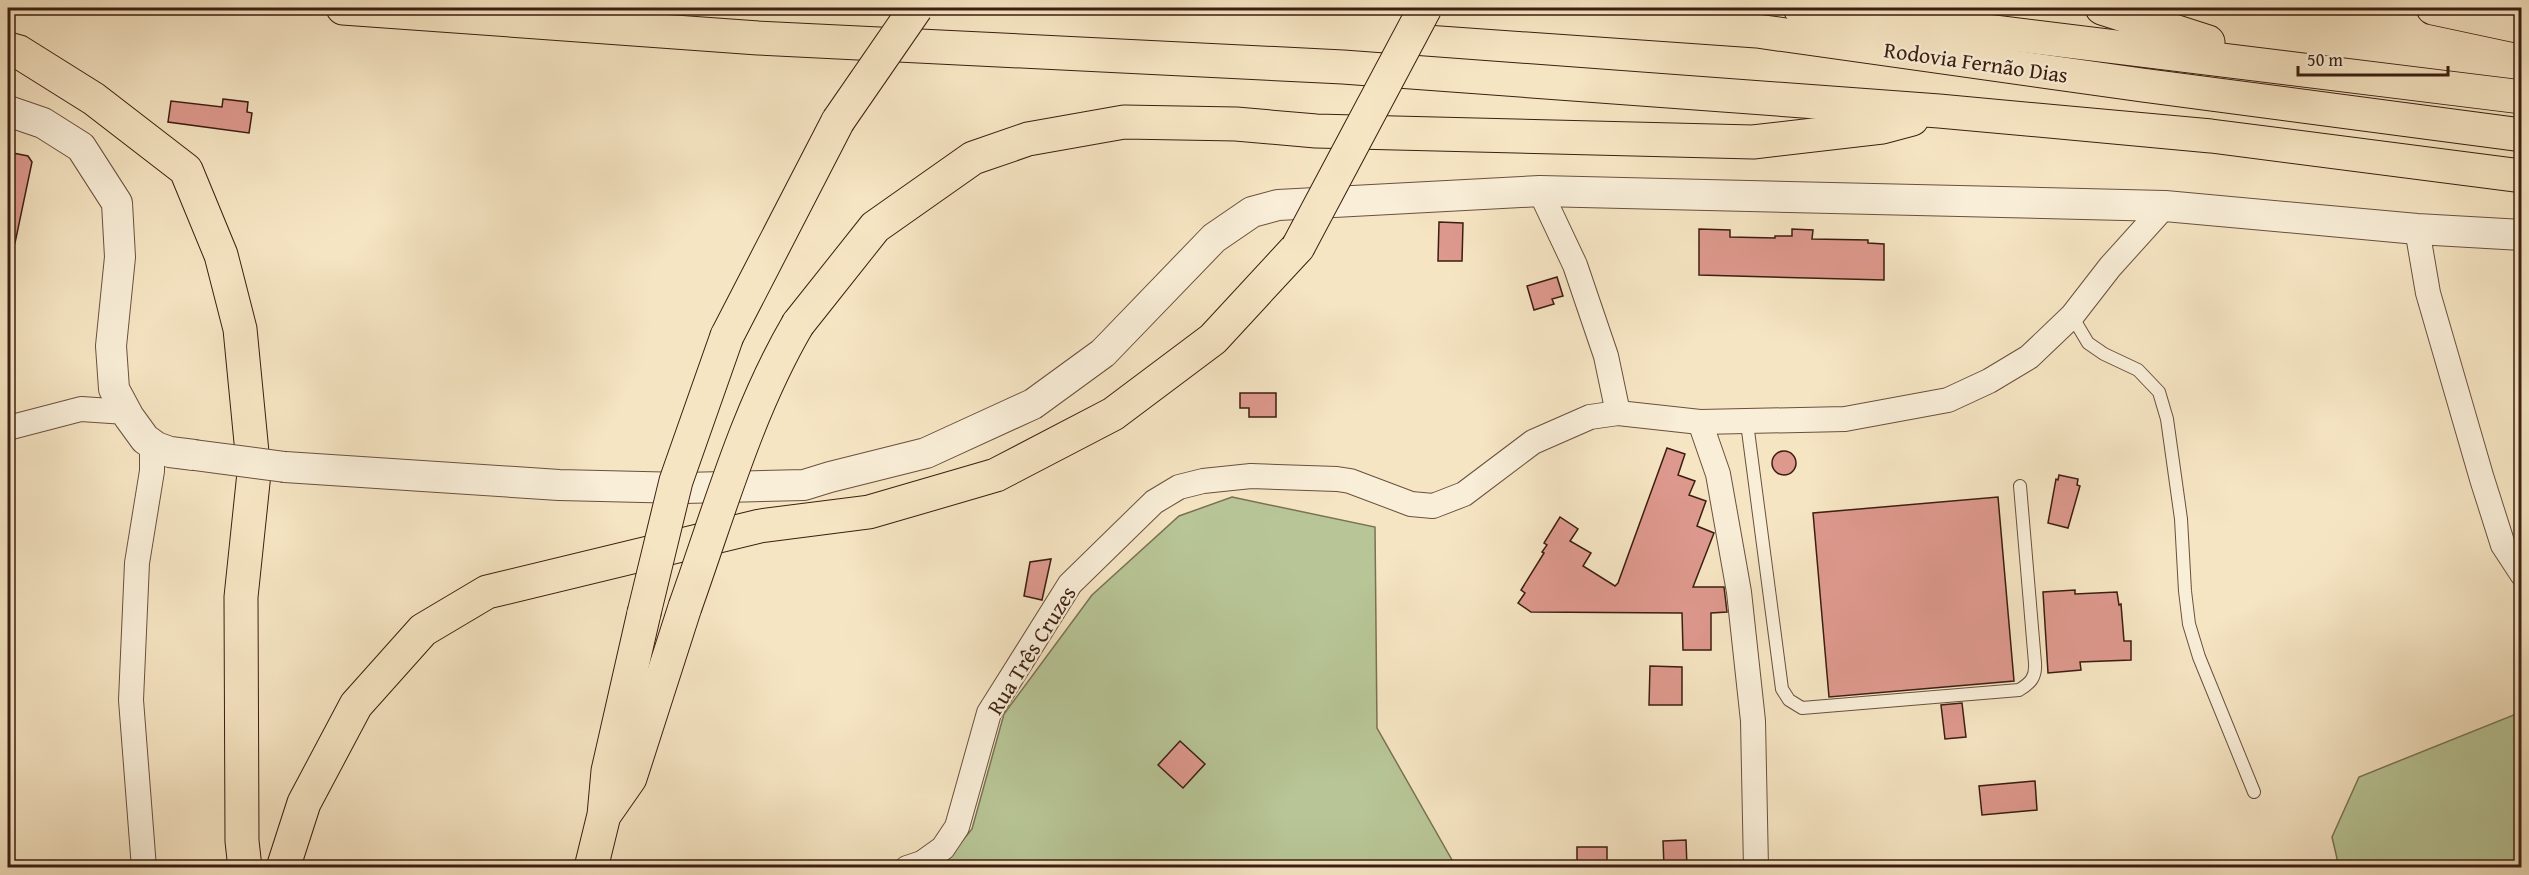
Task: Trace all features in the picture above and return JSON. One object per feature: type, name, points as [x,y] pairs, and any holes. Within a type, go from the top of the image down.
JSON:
[{"type":"highway","points":[[343,8],[758,38],[1354,68],[1939,111],[2211,136],[2522,176]]},
{"type":"highway","points":[[591,867],[604,815],[608,771],[676,481],[727,336],[838,121],[916,8]]},
{"type":"highway","points":[[283,867],[304,803],[356,705],[423,630],[487,592],[760,526],[869,512],[996,475],[1113,414],[1213,339],[1298,247],[1426,8]]},
{"type":"highway","name":"Rodovia Fernão Dias","points":[[1426,8],[1757,31],[2522,135]]},
{"type":"highway","name":"Rodovia Fernão Dias","points":[[1800,8],[2522,98]]},
{"type":"highway","points":[[2102,8],[2287,68]]},
{"type":"highway","points":[[2433,8],[2522,27]]},
{"type":"highway","points":[[8,49],[19,52],[94,99],[186,170],[221,255],[240,329],[254,472],[241,597],[242,841],[245,867]]},
{"type":"highway","points":[[604,815],[630,778],[685,607],[760,398],[777,359],[798,324],[875,227],[973,158],[1028,139],[1124,122],[1236,124],[1340,132],[1753,142],[1882,128],[1939,111]]},
{"type":"street","points":[[8,111],[43,123],[81,147],[117,204],[120,257],[111,346],[114,389],[126,412],[145,439],[170,452],[285,467],[559,485],[684,488],[804,485],[926,453],[1033,404],[1103,353],[1214,238],[1252,212],[1278,205],[1540,191],[2165,206],[2417,229],[2522,236]]},
{"type":"street","points":[[1540,191],[1575,265],[1606,356],[1618,413]]},
{"type":"street","name":"Rua Três Cruzes","points":[[907,867],[922,863],[943,848],[957,826],[989,713],[1070,584],[1154,502],[1187,485],[1251,476],[1343,480],[1411,504],[1433,506],[1464,494],[1533,442],[1590,417],[1618,413],[1700,422],[1747,423],[1845,419],[1948,400],[1989,381],[2029,357],[2072,316],[2110,267],[2165,206]]},
{"type":"street","points":[[2417,229],[2428,293],[2482,479],[2504,545],[2522,574]]},
{"type":"street","points":[[8,428],[81,409],[126,412]]},
{"type":"street","points":[[1700,422],[1718,474],[1739,592],[1753,721],[1756,867]]},
{"type":"street","points":[[144,867],[131,700],[137,563],[152,471],[152,443]]},
{"type":"lane","points":[[2072,316],[2088,343],[2138,370],[2159,392],[2167,419],[2181,519],[2189,624],[2199,657],[2254,792]]},
{"type":"lane","points":[[1747,423],[1782,689],[1789,700],[1802,708],[2019,690],[2030,684],[2036,675],[2020,486]]},
{"type":"green space","points":[[1232,497],[1375,527],[1377,728],[1452,860],[1453,867],[940,868],[972,829],[1004,714],[1092,595],[1179,516]]},
{"type":"green space","points":[[2521,712],[2521,867],[2339,867],[2332,837],[2359,777]]},
{"type":"building","points":[[223,99],[248,102],[247,112],[252,113],[249,133],[168,122],[171,101],[222,107]]},
{"type":"building","points":[[8,152],[28,156],[32,162],[15,243],[8,242]]},
{"type":"building","points":[[1439,222],[1463,223],[1462,261],[1438,261]]},
{"type":"building","points":[[1699,229],[1730,230],[1730,237],[1775,238],[1775,236],[1792,236],[1792,229],[1813,230],[1812,239],[1868,240],[1868,243],[1884,244],[1884,280],[1699,275]]},
{"type":"building","points":[[1557,277],[1563,296],[1552,299],[1554,304],[1534,310],[1527,286]]},
{"type":"building","points":[[1240,393],[1276,393],[1276,417],[1249,417],[1249,408],[1240,408]]},
{"type":"building","points":[[1667,448],[1685,454],[1678,475],[1695,481],[1689,495],[1706,501],[1697,526],[1714,533],[1693,587],[1724,587],[1727,612],[1711,613],[1711,650],[1683,650],[1682,613],[1531,612],[1518,603],[1525,593],[1521,590],[1544,553],[1542,552],[1547,545],[1544,543],[1560,517],[1578,529],[1570,541],[1591,553],[1583,566],[1615,586],[1618,583]]},
{"type":"building","points":[[1784,451],[1789,452],[1795,458],[1795,468],[1789,474],[1784,475],[1779,474],[1773,468],[1772,463],[1773,458],[1779,452]]},
{"type":"building","points":[[2059,475],[2078,479],[2077,485],[2080,486],[2068,528],[2048,523],[2056,479],[2058,480]]},
{"type":"building","points":[[1998,497],[2014,681],[1829,697],[1813,513]]},
{"type":"building","points":[[1051,559],[1042,600],[1024,596],[1030,562]]},
{"type":"building","points":[[2075,590],[2075,594],[2117,592],[2119,605],[2121,604],[2124,641],[2131,641],[2131,660],[2080,662],[2081,670],[2048,673],[2043,592]]},
{"type":"building","points":[[1650,666],[1682,667],[1682,705],[1649,705]]},
{"type":"building","points":[[1962,703],[1966,737],[1945,739],[1941,705]]},
{"type":"building","points":[[1180,741],[1205,764],[1183,788],[1158,765]]},
{"type":"building","points":[[2035,781],[2037,810],[1982,815],[1979,786]]},
{"type":"building","points":[[1686,840],[1687,867],[1664,867],[1663,841]]},
{"type":"building","points":[[1577,847],[1607,847],[1607,867],[1577,867]]}]
